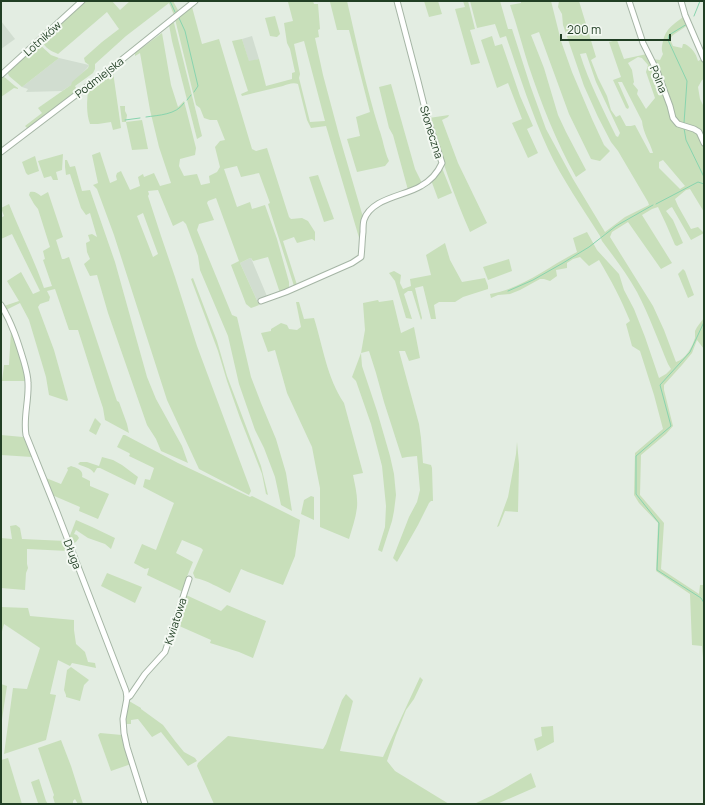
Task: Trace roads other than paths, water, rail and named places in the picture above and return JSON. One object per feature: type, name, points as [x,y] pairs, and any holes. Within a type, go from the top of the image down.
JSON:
[{"type":"street","name":"Lotników","points":[[1,75],[82,1]]},
{"type":"street","name":"Podmiejska","points":[[1,152],[114,66],[195,1]]},
{"type":"street","name":"Słoneczna","points":[[261,301],[286,292],[352,263],[360,257],[364,220],[368,212],[380,203],[422,186],[438,171],[442,163],[427,117],[397,1]]},
{"type":"street","name":"Polna","points":[[629,1],[643,43],[657,71],[670,106],[672,118],[678,124],[699,132],[704,143]]},
{"type":"street","points":[[681,1],[685,15],[704,59]]},
{"type":"street","name":"Długa","points":[[1,305],[17,337],[27,373],[26,435],[58,512],[126,691],[127,698],[123,718],[124,733],[145,804]]},
{"type":"street","name":"Kwiatowa","points":[[127,698],[165,652],[189,579]]},
{"type":"waterway","points":[[170,1],[175,12]]},
{"type":"waterway","points":[[694,16],[700,1]]},
{"type":"waterway","points":[[179,18],[185,31],[198,86],[194,92]]},
{"type":"waterway","points":[[684,123],[687,81],[668,40],[669,35],[687,24]]},
{"type":"waterway","points":[[187,100],[191,95]]},
{"type":"waterway","points":[[146,117],[172,112],[177,110],[184,103]]},
{"type":"waterway","points":[[125,120],[140,118]]},
{"type":"waterway","points":[[684,128],[686,140],[704,177]]},
{"type":"waterway","points":[[656,204],[698,182],[704,184]]},
{"type":"waterway","points":[[508,291],[533,280],[563,263],[589,247],[616,226],[653,205]]},
{"type":"waterway","points":[[704,322],[690,352],[660,385],[671,426],[636,456],[636,494],[659,523],[657,570],[701,598],[704,603]]}]
